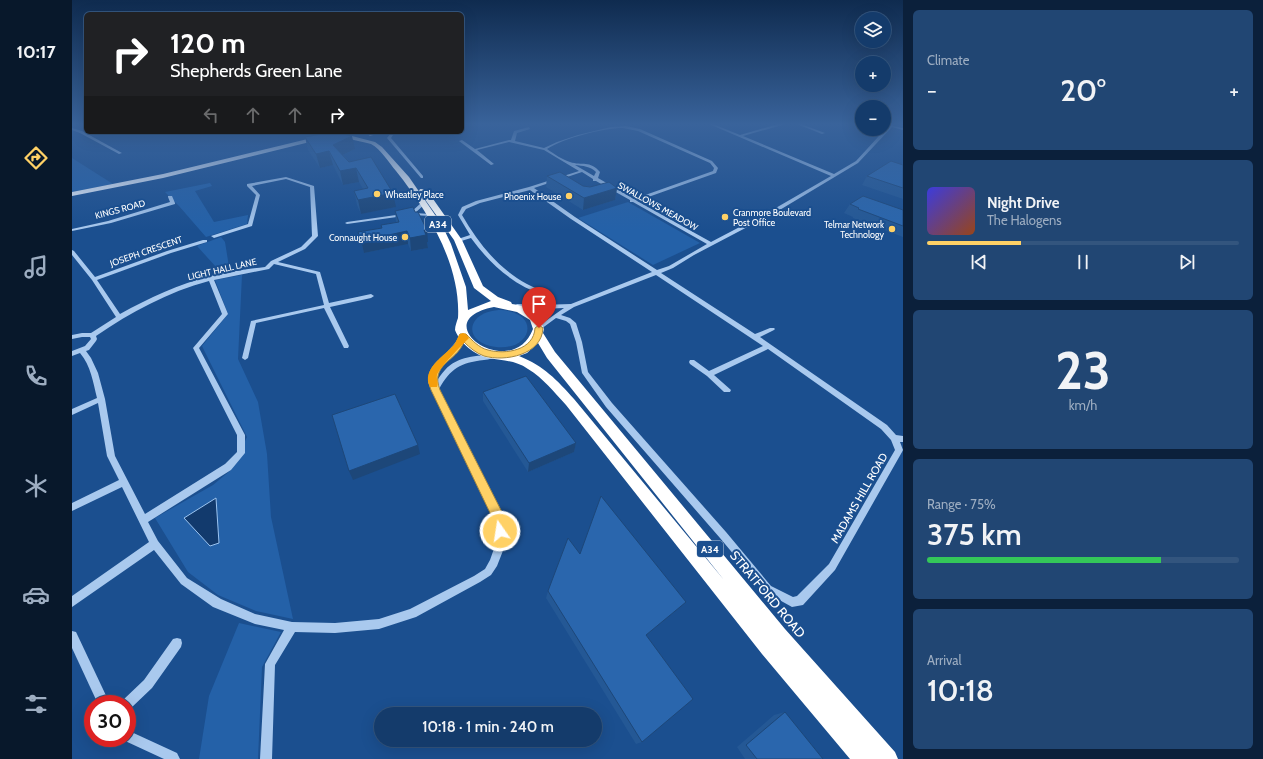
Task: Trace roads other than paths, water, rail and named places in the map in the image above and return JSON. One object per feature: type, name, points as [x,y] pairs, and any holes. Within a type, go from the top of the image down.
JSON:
[{"type":"highway","name":"A34","points":[[393,159],[438,225],[447,244],[461,287],[463,319],[460,325],[463,336],[476,349],[486,353],[503,355],[531,365],[549,379],[570,402],[768,648],[864,759]]},
{"type":"highway","name":"A34","points":[[398,159],[436,208],[458,240],[479,288],[484,293],[533,316],[539,331]]},
{"type":"highway","points":[[463,319],[478,308],[485,305],[512,305]]},
{"type":"highway","points":[[503,355],[527,349],[535,342],[539,331]]},
{"type":"highway","name":"STRATFORD ROAD","points":[[539,331],[551,355],[779,635],[888,759]]},
{"type":"main road","points":[[72,194],[163,176],[231,159]]},
{"type":"street","points":[[407,159],[422,177]]},
{"type":"street","points":[[486,159],[492,164]]},
{"type":"street","name":"SWALLOWS MEADOW","points":[[561,159],[710,244]]},
{"type":"street","points":[[632,201],[715,172],[716,168],[711,162],[705,159]]},
{"type":"street","points":[[796,159],[833,175]]},
{"type":"street","points":[[539,331],[555,316],[572,306],[658,274],[710,244],[776,210],[860,159]]},
{"type":"street","points":[[568,164],[579,164],[596,169],[598,172],[595,180]]},
{"type":"street","points":[[549,298],[546,294],[533,290],[509,277],[494,263],[472,236],[460,215],[464,208],[478,202],[531,188],[582,172]]},
{"type":"street","name":"LIGHT HALL LANE","points":[[92,335],[119,317],[163,295],[211,278],[267,268],[273,262],[303,248],[316,236],[312,186],[286,178],[249,185],[258,195],[250,225],[214,236]]},
{"type":"street","points":[[531,188],[573,218],[755,338],[766,347],[884,426],[894,438],[903,439]]},
{"type":"street","name":"KINGS ROAD","points":[[72,230],[174,205],[170,197]]},
{"type":"street","points":[[411,214],[423,204]]},
{"type":"street","points":[[347,223],[411,214],[430,215]]},
{"type":"street","points":[[458,240],[472,236]]},
{"type":"street","name":"JOSEPH CRESCENT","points":[[94,279],[169,252],[205,241]]},
{"type":"street","points":[[72,252],[94,279],[119,317]]},
{"type":"street","points":[[273,262],[318,273],[327,306],[346,346]]},
{"type":"street","points":[[143,520],[228,467],[240,453],[241,435],[196,348],[225,314],[211,278]]},
{"type":"street","points":[[528,296],[533,290]]},
{"type":"street","points":[[246,358],[253,322],[371,296]]},
{"type":"street","points":[[512,305],[540,307],[572,306]]},
{"type":"street","name":"STRATFORD ROAD","points":[[555,316],[568,319],[574,323],[585,373],[609,405],[723,535],[768,589],[792,602]]},
{"type":"street","points":[[755,338],[772,329]]},
{"type":"street","points":[[72,337],[82,334],[92,335],[93,342],[82,351],[72,354]]},
{"type":"street","points":[[82,351],[88,358],[95,373],[101,399],[110,456],[155,544],[184,581],[217,603],[255,619],[292,627],[335,628],[379,624],[412,613],[488,572],[494,563],[501,543],[499,518],[432,382],[433,374],[439,364],[458,346],[463,336]]},
{"type":"street","points":[[709,374],[766,347]]},
{"type":"street","points":[[435,390],[444,374],[460,362],[503,355]]},
{"type":"street","points":[[692,362],[709,374],[727,390]]},
{"type":"street","points":[[72,412],[101,399]]},
{"type":"street","name":"MADAMS HILL ROAD","points":[[792,602],[799,601],[832,567],[899,450],[894,438]]},
{"type":"street","points":[[72,507],[124,482]]},
{"type":"street","points":[[72,602],[155,544]]},
{"type":"street","points":[[266,759],[270,664],[292,627]]},
{"type":"street","points":[[72,636],[100,695]]},
{"type":"street","points":[[136,695],[148,684],[177,643]]},
{"type":"street","points":[[136,740],[173,757],[174,759]]},
{"type":"place","name":"Wheatley Place","points":[[377,194]]},
{"type":"place","name":"Phoenix House","points":[[569,196]]},
{"type":"place","name":"Cranmore Boulevard Post Office","points":[[725,217]]},
{"type":"place","name":"Telmar Network Technology","points":[[892,229]]},
{"type":"place","name":"Connaught House","points":[[405,237]]}]
